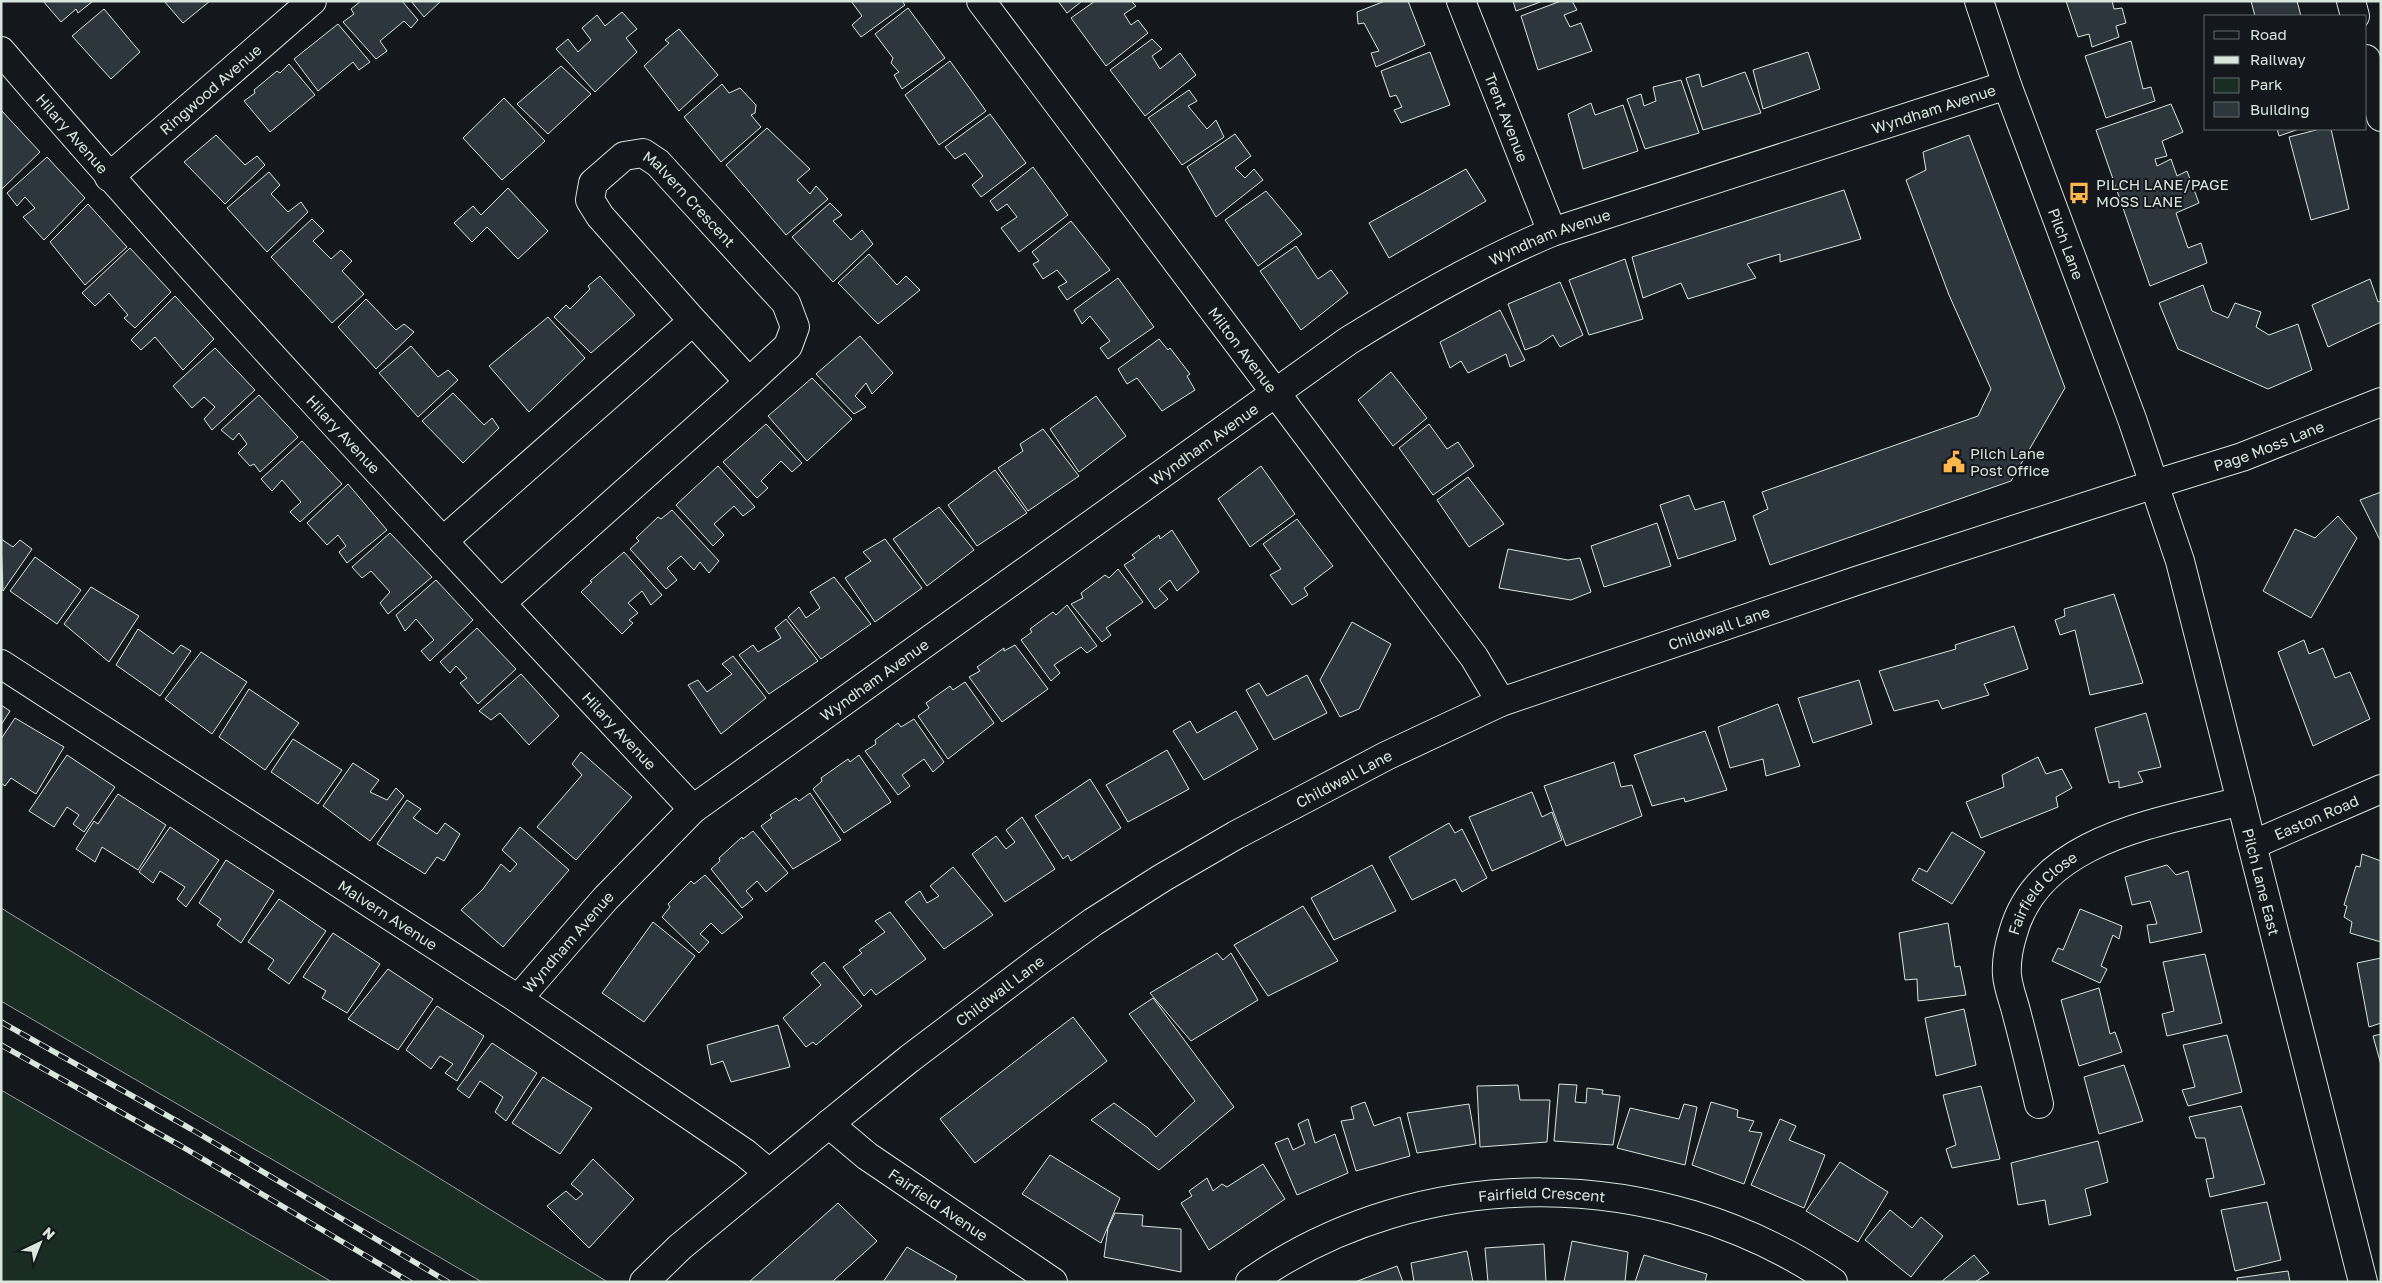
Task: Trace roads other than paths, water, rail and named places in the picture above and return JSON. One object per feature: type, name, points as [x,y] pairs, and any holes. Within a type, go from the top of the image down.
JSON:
[{"type":"street","name":"Ringwood Avenue","points":[[109,177],[312,1]]},
{"type":"street","name":"Milton Avenue","points":[[981,1],[1474,657],[1501,702]]},
{"type":"street","name":"Trent Avenue","points":[[1461,1],[1552,232]]},
{"type":"street","name":"Pilch Lane","points":[[1979,1],[2007,85],[2155,484]]},
{"type":"street","points":[[2351,1],[2355,15]]},
{"type":"street","name":"Hilary Avenue","points":[[1,51],[109,177],[500,603],[693,809]]},
{"type":"street","points":[[2367,63],[2381,117]]},
{"type":"street","name":"Wyndham Avenue","points":[[518,999],[605,899],[693,809],[1348,341],[1432,291],[1513,248],[1552,232],[2007,85]]},
{"type":"street","name":"Malvern Crescent","points":[[500,603],[749,382],[788,346],[795,328],[786,303],[658,163],[643,153],[624,156],[593,183],[590,200],[600,216],[749,382]]},
{"type":"street","points":[[443,541],[693,321]]},
{"type":"street","name":"Page Moss Lane","points":[[2155,484],[2242,457],[2381,402]]},
{"type":"street","name":"Childwall Lane","points":[[644,1282],[680,1247],[829,1124],[909,1059],[1040,960],[1093,922],[1162,878],[1236,835],[1386,756],[1501,702],[1856,581],[2155,484]]},
{"type":"street","name":"Pilch Lane East","points":[[2155,484],[2180,561],[2363,1282]]},
{"type":"street","name":"Malvern Avenue","points":[[1,664],[518,999],[745,1153],[769,1173]]},
{"type":"street","name":"Easton Road","points":[[2252,845],[2381,788]]},
{"type":"street","name":"Fairfield Close","points":[[2039,1104],[2007,976],[2011,941],[2025,902],[2034,888],[2048,875],[2101,842],[2125,833],[2241,801]]},
{"type":"street","name":"Fairfield Avenue","points":[[829,1124],[867,1156],[1053,1282]]},
{"type":"street","name":"Fairfield Crescent","points":[[1250,1282],[1297,1252],[1384,1216],[1428,1204],[1525,1191],[1600,1195],[1674,1210],[1745,1234],[1771,1246],[1833,1282]]},
{"type":"railway","points":[[1,1022],[191,1129],[448,1282]]},
{"type":"railway","points":[[1,1045],[181,1146],[410,1282]]},
{"type":"place","name":"PILCH LANE/PAGE MOSS LANE","points":[[2079,193]]},
{"type":"place","name":"Pilch Lane Post Office","points":[[1954,462]]}]
